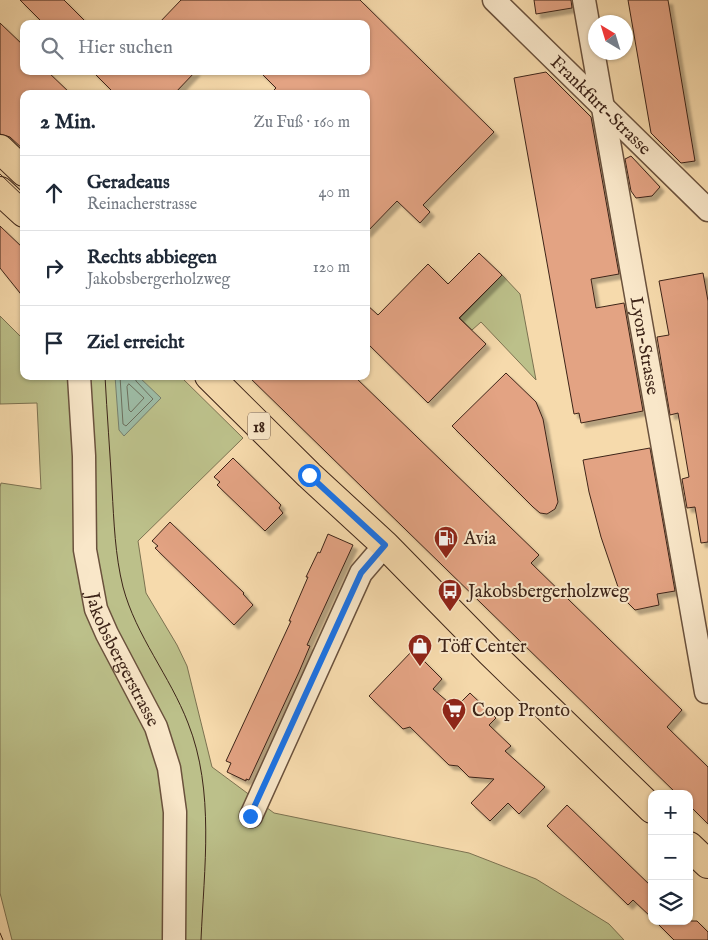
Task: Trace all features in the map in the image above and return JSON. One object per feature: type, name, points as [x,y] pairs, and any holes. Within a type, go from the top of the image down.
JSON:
[{"type":"main road","points":[[0,149],[20,168]]},
{"type":"main road","points":[[0,191],[20,209]]},
{"type":"main road","name":"18","points":[[212,380],[309,475],[385,545],[490,652],[648,805]]},
{"type":"main road","points":[[693,850],[708,864]]},
{"type":"street","name":"Frankfurt-Strasse","points":[[494,0],[708,210]]},
{"type":"street","name":"Lyon-Strasse","points":[[584,0],[706,692]]},
{"type":"street","name":"Jakobsbergerstrasse","points":[[79,380],[84,456],[85,550],[96,609],[107,634],[156,727],[169,768],[175,812],[174,940]]},
{"type":"street","points":[[250,816],[361,573],[385,545]]},
{"type":"green space","points":[[502,275],[520,294],[536,380],[481,322],[472,330],[460,318]]},
{"type":"green space","points":[[0,316],[20,336],[20,380],[184,380],[243,438],[138,541],[146,593],[177,645],[187,666],[212,767],[274,813],[469,853],[536,879],[609,924],[624,940],[12,940],[0,893],[0,487],[1,483],[41,489],[37,403],[0,404]]},
{"type":"water","points":[[115,380],[142,380],[161,398],[124,436],[119,430]]},
{"type":"building","points":[[20,0],[64,0],[84,20],[40,20]]},
{"type":"building","points":[[181,0],[360,0],[494,132],[423,205],[430,212],[420,223],[397,201],[370,229],[370,90],[274,90],[276,88],[263,75],[370,75],[370,20],[162,20]]},
{"type":"building","points":[[534,0],[571,0],[572,8],[536,14]]},
{"type":"building","points":[[628,0],[668,0],[695,161],[681,163],[651,133],[633,29],[633,15],[631,15]]},
{"type":"building","points":[[0,23],[20,42],[20,75],[51,75],[67,90],[20,90],[20,146],[10,137],[0,134]]},
{"type":"building","points":[[546,72],[591,117],[619,274],[591,279],[596,308],[624,303],[643,411],[581,423],[579,413],[574,414],[514,78]]},
{"type":"building","points":[[96,75],[192,75],[178,90],[111,90]]},
{"type":"building","points":[[631,156],[660,187],[652,196],[636,198],[631,191],[625,159]]},
{"type":"building","points":[[0,226],[20,245],[20,293],[0,268]]},
{"type":"building","points":[[479,253],[502,275],[459,318],[486,344],[428,403],[370,346],[370,308],[378,315],[428,264],[448,284]]},
{"type":"building","points":[[703,273],[708,301],[708,542],[701,543],[695,507],[687,508],[682,479],[689,477],[678,413],[670,415],[657,337],[669,335],[659,281]]},
{"type":"building","points":[[506,373],[536,402],[543,419],[558,502],[555,509],[547,514],[540,513],[533,507],[452,426]]},
{"type":"building","points":[[252,380],[358,380],[539,555],[531,563],[682,710],[667,727],[708,767],[708,824],[693,809],[693,790],[673,790]]},
{"type":"building","points":[[650,448],[675,591],[657,594],[659,605],[635,610],[624,599],[618,587],[601,537],[583,460]]},
{"type":"building","points":[[233,458],[281,505],[279,508],[283,513],[265,531],[217,485],[220,482],[214,477]]},
{"type":"building","points":[[170,522],[244,593],[253,605],[234,625],[155,548],[158,546],[152,541]]},
{"type":"building","points":[[328,534],[353,545],[307,645],[310,646],[299,672],[249,780],[246,779],[246,781],[227,772],[231,763],[226,761],[291,621],[289,621],[308,577],[306,577],[318,552],[320,553]]},
{"type":"building","points":[[413,650],[442,679],[433,689],[455,708],[470,693],[496,718],[489,725],[511,746],[505,751],[545,787],[519,814],[508,803],[490,821],[471,803],[494,779],[469,777],[458,766],[449,765],[410,727],[403,729],[369,696]]},
{"type":"building","points":[[567,805],[648,883],[648,914],[633,900],[628,905],[547,826]]},
{"type":"building","points":[[693,921],[697,921],[708,932],[708,940],[674,940],[659,925],[693,925]]},
{"type":"tram line","points":[[0,174],[20,193]]},
{"type":"tram line","points":[[105,380],[115,538],[123,587],[136,622],[181,706],[196,749],[202,775],[206,830],[201,940]]},
{"type":"tram line","points":[[0,933],[3,940]]},
{"type":"place","name":"Avia","points":[[446,559]]},
{"type":"place","name":"Jakobsbergerholzweg","points":[[450,612]]},
{"type":"place","name":"Töff Center","points":[[420,667]]},
{"type":"place","name":"Coop Pronto","points":[[454,731]]},
{"type":"route","points":[[250,816],[361,573],[385,545],[309,475]]}]
